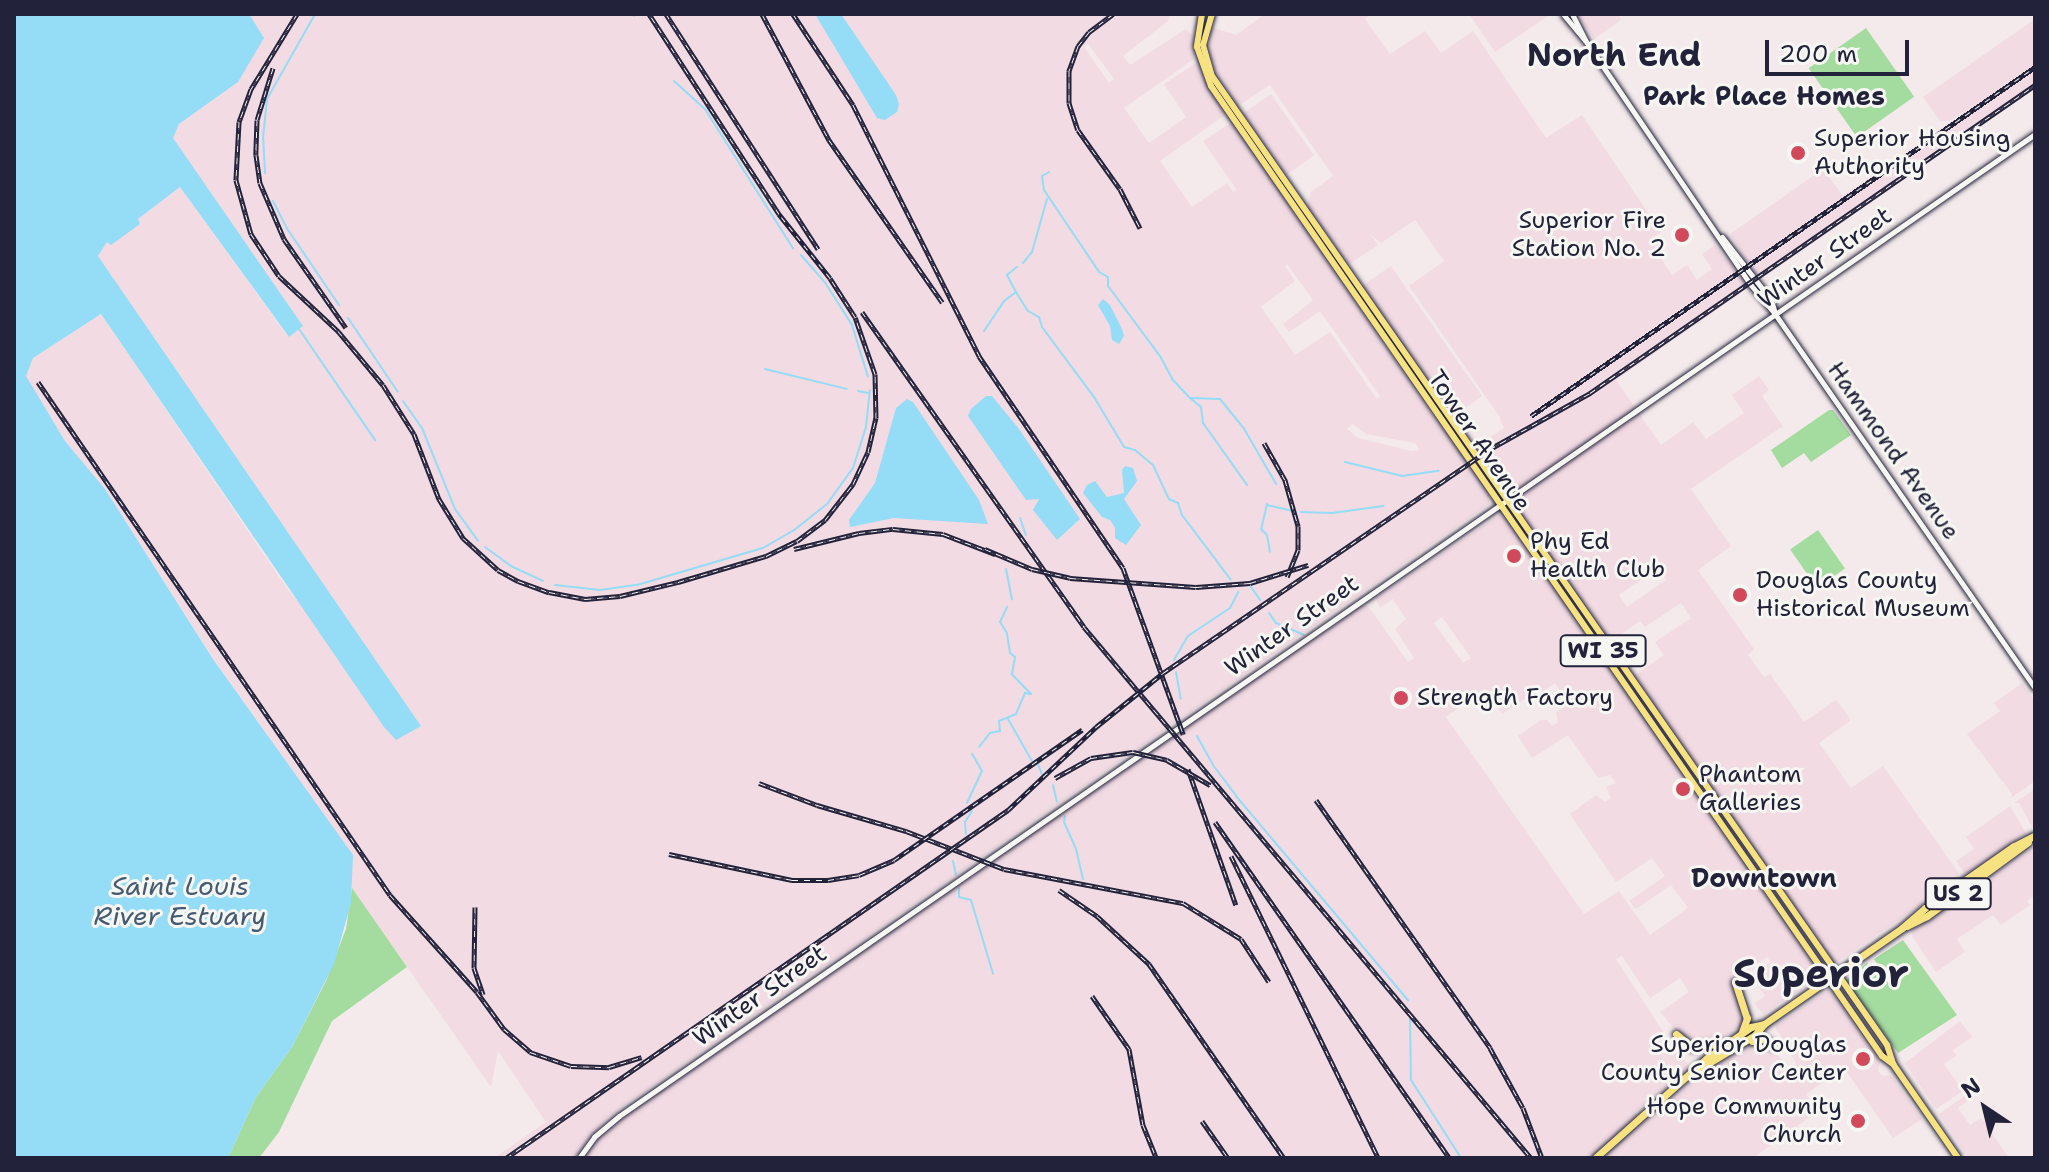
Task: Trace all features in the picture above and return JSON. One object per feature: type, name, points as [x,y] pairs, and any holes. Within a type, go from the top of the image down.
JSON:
[{"type":"highway","name":"US 2","points":[[1595,1158],[1730,1041],[1764,1024],[1902,928],[1927,916],[2006,861],[2034,836]]},
{"type":"highway","points":[[1735,982],[1747,1018],[1742,1033]]},
{"type":"highway","name":"US 2","points":[[1694,1072],[1719,1060],[1755,1035],[1764,1024]]},
{"type":"highway","points":[[1676,1034],[1696,1047],[1730,1041]]},
{"type":"highway","points":[[1719,1060],[1755,1039],[1766,1039],[1774,1046]]},
{"type":"main road","name":"Tower Avenue","points":[[1202,14],[1198,25],[1198,56],[1207,78],[1792,912],[1885,1060],[1893,1064],[1958,1158]]},
{"type":"main road","name":"Tower Avenue","points":[[1212,14],[1206,27],[1204,49],[1212,76],[1771,893],[1832,976]]},
{"type":"main road","points":[[1771,893],[1792,912]]},
{"type":"street","name":"Hammond Avenue","points":[[1563,14],[1585,40],[1720,237],[1745,263],[1772,302],[1775,314],[2035,688]]},
{"type":"street","name":"Hammond Avenue","points":[[1572,14],[1585,40]]},
{"type":"street","name":"Winter Street","points":[[579,1158],[594,1137],[619,1116],[2035,134]]},
{"type":"shaded area","points":[[1170,14],[1168,21],[1123,56],[1130,65],[1186,29],[1193,36],[1194,59],[1124,108],[1149,143],[1186,117],[1164,84],[1196,63],[1226,114],[1160,161],[1192,207],[1227,183],[1233,192],[1236,189],[1203,141],[1232,122],[1439,425],[1451,436],[1489,493],[1489,504],[608,1117],[574,1158],[494,1158],[546,1122],[498,1051],[491,1087],[352,888],[352,855],[213,658],[105,489],[65,441],[25,376],[33,358],[101,314],[286,587],[404,733],[421,726],[98,256],[107,242],[140,224],[138,219],[180,187],[288,337],[303,326],[172,138],[179,124],[238,82],[248,15]],"holes":[[[1088,44],[1114,79],[1109,83],[1084,47]],[[1287,264],[1313,300],[1283,324],[1289,332],[1320,311],[1380,396],[1377,399],[1330,332],[1295,355],[1261,307],[1295,281],[1285,266]],[[1353,424],[1366,434],[1415,443],[1420,450],[1412,451],[1358,438],[1347,429]]]},
{"type":"shaded area","points":[[1265,14],[1372,14],[1365,19],[1390,54],[1425,31],[1441,53],[1473,31],[1546,138],[1582,115],[1661,232],[1655,236],[1660,243],[1654,248],[1672,275],[1687,265],[1697,280],[1712,269],[1702,254],[1715,245],[1735,270],[1747,262],[1730,234],[1823,169],[1843,196],[1978,103],[1949,121],[1940,121],[1923,97],[2035,19],[2035,88],[1616,380],[1661,445],[1693,422],[1706,439],[1744,413],[1732,395],[1759,376],[1769,390],[1762,396],[1783,426],[1691,489],[1731,546],[1698,570],[1754,649],[1748,655],[1764,677],[1770,674],[1804,722],[1836,700],[1849,717],[1850,721],[1819,743],[1851,788],[1883,766],[1958,872],[1958,880],[1834,964],[1632,677],[1664,655],[1655,642],[1691,618],[1681,603],[1645,627],[1640,621],[1609,643],[1475,448],[1504,428],[1499,416],[1409,286],[1444,261],[1415,220],[1381,243],[1370,234],[1378,245],[1348,265],[1307,206],[1311,192],[1333,176],[1270,85],[1238,106],[1218,77],[1208,52],[1211,27],[1236,35]],"holes":[[[1658,568],[1666,580],[1627,607],[1619,595]]]},
{"type":"shaded area","points":[[1469,14],[1551,14],[1495,52]]},
{"type":"shaded area","points":[[1577,14],[1618,14],[1621,20],[1594,39]]},
{"type":"shaded area","points":[[1271,94],[1314,155],[1286,175],[1243,114]]},
{"type":"shaded area","points":[[1391,266],[1482,396],[1457,414],[1447,410],[1362,286]]},
{"type":"shaded area","points":[[1502,513],[1819,972],[1817,979],[1763,1014],[1754,1003],[1765,996],[1756,983],[1745,990],[1740,983],[1771,962],[1767,957],[1730,983],[1745,1016],[1743,1025],[1717,1043],[1699,1046],[1684,1040],[1660,1012],[1689,992],[1680,978],[1650,998],[1622,956],[1616,959],[1690,1068],[1635,1112],[1641,1122],[1707,1071],[1756,1042],[1770,1044],[1789,1070],[1797,1065],[1775,1026],[1829,989],[1880,1061],[1878,1071],[1882,1076],[1891,1075],[1922,1119],[1893,1138],[1844,1068],[1806,1094],[1815,1107],[1814,1114],[1753,1158],[583,1158],[604,1131],[625,1115],[1360,605],[1368,606],[1408,662],[1414,658],[1395,629],[1406,619],[1393,599],[1380,608],[1376,598]],"holes":[[[1442,617],[1471,658],[1463,663],[1434,623]],[[1555,683],[1568,703],[1556,713],[1558,722],[1552,726],[1547,720],[1541,720],[1518,736],[1532,758],[1568,735],[1598,778],[1610,775],[1616,783],[1606,787],[1611,798],[1605,802],[1596,795],[1570,814],[1616,882],[1652,858],[1665,876],[1629,901],[1636,909],[1671,885],[1688,908],[1650,935],[1619,891],[1584,914],[1446,717],[1485,689],[1502,714]]]},
{"type":"shaded area","points":[[2022,683],[2035,702],[2035,781],[2011,798],[2012,794],[1967,734],[2000,711],[1994,703]]},
{"type":"shaded area","points":[[2035,789],[2035,827],[2032,827],[2019,803],[2014,803]]},
{"type":"shaded area","points":[[2010,806],[2026,833],[1972,872],[1964,873],[1956,861],[1974,849],[1966,837]]},
{"type":"shaded area","points":[[2035,846],[2035,895],[2027,901],[2030,905],[2001,925],[1993,915],[1957,939],[1965,952],[1936,972],[1912,936],[1913,930]]},
{"type":"shaded area","points":[[1960,1021],[1972,1037],[1953,1050],[1956,1056],[1944,1064],[1963,1091],[1936,1109],[1905,1063]]},
{"type":"shaded area","points":[[1966,1095],[1969,1100],[1958,1108],[1970,1125],[1981,1118],[2009,1158],[1969,1158],[1939,1114]]},
{"type":"green space","points":[[1866,28],[1914,97],[1857,137],[1809,68]]},
{"type":"green space","points":[[1833,410],[1851,435],[1811,462],[1804,453],[1782,468],[1771,450]]},
{"type":"green space","points":[[1818,530],[1845,569],[1817,588],[1790,550]]},
{"type":"green space","points":[[352,888],[407,967],[332,1021],[279,1132],[259,1158],[228,1158],[256,1097],[292,1047],[326,981],[346,929]]},
{"type":"green space","points":[[1903,940],[1957,1015],[1898,1053],[1846,980],[1867,963],[1877,977],[1883,974],[1874,959]]},
{"type":"water","name":"Saint Louis River Estuary","points":[[14,14],[249,14],[264,38],[238,82],[179,124],[173,138],[303,326],[289,337],[180,187],[138,219],[140,224],[111,245],[107,242],[98,256],[421,726],[396,740],[384,727],[101,314],[33,358],[26,376],[65,441],[105,489],[213,659],[353,855],[351,903],[334,964],[292,1047],[256,1097],[228,1158],[14,1158]]},
{"type":"water","points":[[815,14],[841,14],[896,95],[899,104],[897,112],[885,120],[877,118]]},
{"type":"water","points":[[1103,299],[1110,305],[1122,329],[1124,336],[1119,344],[1112,340],[1110,326],[1098,305]]},
{"type":"water","points":[[986,396],[992,396],[1019,429],[1080,519],[1057,540],[1033,510],[1039,499],[1026,500],[968,416],[971,409]]},
{"type":"water","points":[[907,399],[913,402],[979,500],[988,524],[894,518],[850,527],[849,520],[875,483],[896,408]]},
{"type":"water","points":[[1125,466],[1133,468],[1137,481],[1124,499],[1141,525],[1126,545],[1115,538],[1115,528],[1110,520],[1102,517],[1083,493],[1087,485],[1095,481],[1107,497],[1124,493],[1122,470]]},
{"type":"waterway","points":[[265,173],[263,138],[267,99],[315,14]]},
{"type":"waterway","points":[[674,81],[705,109],[793,248]]},
{"type":"waterway","points":[[1049,172],[1042,176],[1044,190],[1099,272],[1108,277],[1108,286],[1160,356],[1173,380],[1190,398],[1220,399],[1243,427],[1276,484]]},
{"type":"waterway","points":[[1023,263],[1032,252],[1047,199]]},
{"type":"waterway","points":[[273,201],[288,230],[339,305]]},
{"type":"waterway","points":[[801,255],[826,284],[852,325],[868,377]]},
{"type":"waterway","points":[[984,331],[1004,301],[1016,292],[1007,275],[1017,267]]},
{"type":"waterway","points":[[1016,292],[1028,311],[1039,317],[1042,327],[1094,397],[1124,447],[1135,450],[1153,465],[1169,499],[1178,503],[1182,515],[1231,580]]},
{"type":"waterway","points":[[348,318],[398,392]]},
{"type":"waterway","points":[[299,329],[375,440]]},
{"type":"waterway","points":[[765,369],[847,389]]},
{"type":"waterway","points":[[555,585],[600,590],[637,585],[763,548],[793,531],[827,504],[853,468],[866,427],[870,390]]},
{"type":"waterway","points":[[858,391],[868,393]]},
{"type":"waterway","points":[[1190,398],[1201,407],[1203,423],[1247,485]]},
{"type":"waterway","points":[[403,401],[422,428],[455,509],[478,541]]},
{"type":"waterway","points":[[1345,462],[1402,476],[1439,471]]},
{"type":"waterway","points":[[1267,504],[1261,529],[1267,535],[1270,552]]},
{"type":"waterway","points":[[1267,505],[1293,511]]},
{"type":"waterway","points":[[1301,512],[1332,513],[1384,506]]},
{"type":"waterway","points":[[1020,518],[1026,535]]},
{"type":"waterway","points":[[485,547],[513,567],[543,581]]},
{"type":"waterway","points":[[1006,569],[1012,599]]},
{"type":"waterway","points":[[1251,587],[1260,600]]},
{"type":"waterway","points":[[1174,660],[1188,636],[1230,608],[1238,592]]},
{"type":"waterway","points":[[979,747],[990,733],[1000,731],[999,721],[1016,714],[1025,693],[1031,694],[1012,674],[1015,657],[1010,653],[1007,633],[1000,622],[1007,607]]},
{"type":"waterway","points":[[1269,613],[1276,623],[1304,635]]},
{"type":"waterway","points":[[1176,672],[1181,699]]},
{"type":"waterway","points":[[1008,719],[1032,761]]},
{"type":"waterway","points":[[1197,736],[1236,796],[1408,1000]]},
{"type":"waterway","points":[[967,803],[982,771],[972,754]]},
{"type":"waterway","points":[[1038,764],[1043,777]]},
{"type":"waterway","points":[[1053,785],[1057,802]]},
{"type":"waterway","points":[[966,834],[965,822],[972,811]]},
{"type":"waterway","points":[[1065,816],[1064,822],[1076,849],[1083,879]]},
{"type":"waterway","points":[[953,861],[956,875]]},
{"type":"waterway","points":[[959,888],[959,897],[971,900],[993,974]]},
{"type":"waterway","points":[[1410,1019],[1411,1080],[1461,1158]]},
{"type":"railway","points":[[297,14],[251,89],[239,122],[236,180],[251,234],[279,276],[338,331],[383,385],[414,434],[439,499],[463,538],[498,570],[518,581],[549,592],[585,599],[620,596],[678,582],[766,556],[797,541],[825,520],[853,484],[868,452],[876,418],[875,374],[855,317],[830,278],[779,214],[649,14]]},
{"type":"railway","points":[[666,14],[818,249]]},
{"type":"railway","points":[[762,14],[829,140],[942,302]]},
{"type":"railway","points":[[793,14],[853,105],[979,356],[1123,568],[1183,734]]},
{"type":"railway","points":[[1113,14],[1089,32],[1078,46],[1069,71],[1069,103],[1078,130],[1120,189],[1140,228]]},
{"type":"railway","points":[[1531,416],[2035,67]]},
{"type":"railway","points":[[273,68],[257,120],[256,155],[260,183],[284,239],[346,328]]},
{"type":"railway","points":[[506,1158],[1008,810],[1096,727],[1163,673],[1490,449],[1590,393],[2035,85]]},
{"type":"railway","points":[[862,312],[1084,627],[1531,1158]]},
{"type":"railway","points":[[38,382],[390,895],[477,992],[504,1029],[530,1052],[571,1066],[609,1067],[641,1057]]},
{"type":"railway","points":[[1264,443],[1285,480],[1298,526],[1298,550],[1287,577]]},
{"type":"railway","points":[[794,549],[859,533],[893,529],[943,534],[995,554]]},
{"type":"railway","points":[[985,549],[1032,569],[1070,578],[1196,587],[1250,583],[1308,565]]},
{"type":"railway","points":[[669,854],[792,880],[828,880],[859,875],[894,860],[1082,730]]},
{"type":"railway","points":[[1055,778],[1091,758],[1133,752],[1167,760],[1210,785]]},
{"type":"railway","points":[[1188,769],[1236,905]]},
{"type":"railway","points":[[759,783],[817,805],[906,831],[1004,869],[1183,903],[1241,939],[1269,982]]},
{"type":"railway","points":[[1316,800],[1490,1048],[1523,1108],[1542,1158]]},
{"type":"railway","points":[[1215,822],[1449,1158]]},
{"type":"railway","points":[[1231,856],[1378,1158]]},
{"type":"railway","points":[[1059,890],[1097,916],[1149,964],[1284,1158]]},
{"type":"railway","points":[[475,907],[474,968],[483,994]]},
{"type":"railway","points":[[1092,996],[1129,1049],[1143,1125],[1156,1158]]},
{"type":"railway","points":[[1202,1121],[1228,1158]]},
{"type":"place","name":"Superior Housing Authority","points":[[1798,153]]},
{"type":"place","name":"Superior Fire Station No. 2","points":[[1682,235]]},
{"type":"place","name":"Phy Ed Health Club","points":[[1514,556]]},
{"type":"place","name":"Douglas County Historical Museum","points":[[1740,595]]},
{"type":"place","name":"Strength Factory","points":[[1401,698]]},
{"type":"place","name":"Phantom Galleries","points":[[1683,789]]},
{"type":"place","name":"Superior Douglas County Senior Center","points":[[1863,1059]]},
{"type":"place","name":"Hope Community Church","points":[[1858,1121]]},
{"type":"district","name":"North End","points":[[1614,55]]},
{"type":"district","name":"Park Place Homes","points":[[1764,96]]},
{"type":"district","name":"Downtown","points":[[1764,878]]},
{"type":"district","name":"Superior","points":[[1821,973]]}]
